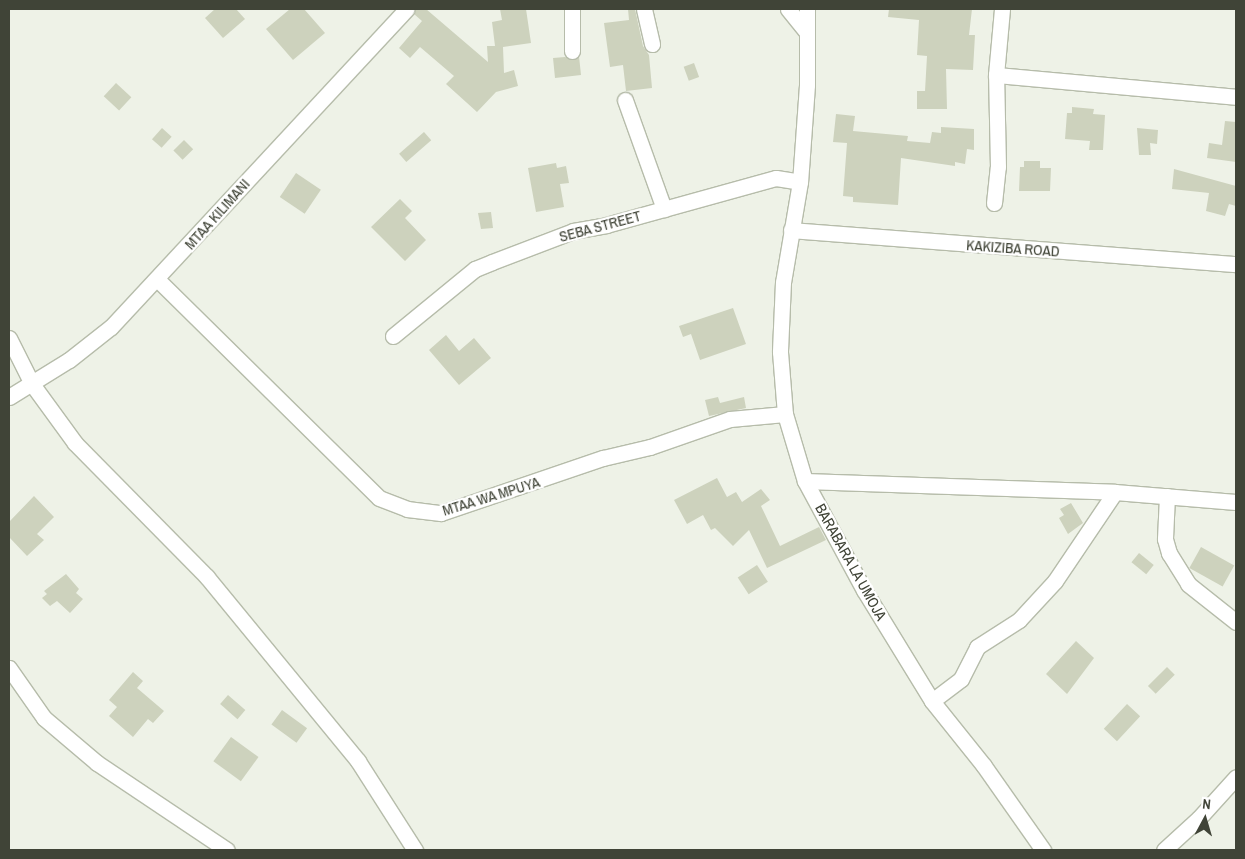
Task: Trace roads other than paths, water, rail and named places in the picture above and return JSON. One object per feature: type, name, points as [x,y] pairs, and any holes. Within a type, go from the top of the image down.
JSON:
[{"type":"street","name":"MTAA KILIMANI","points":[[9,397],[32,384],[111,327],[158,280],[406,9]]},
{"type":"street","points":[[572,9],[572,51]]},
{"type":"street","points":[[644,9],[652,44]]},
{"type":"street","points":[[788,9],[805,30]]},
{"type":"street","name":"BARABARA LA UMOJA","points":[[807,9],[805,30],[807,85],[800,182],[783,282],[780,352],[785,414],[805,481],[864,590],[932,701],[984,766],[1043,850]]},
{"type":"street","points":[[994,203],[998,167],[996,74],[1002,9]]},
{"type":"street","points":[[996,74],[1236,96]]},
{"type":"street","points":[[625,100],[664,209]]},
{"type":"street","name":"SEBA STREET","points":[[393,336],[474,269],[573,231],[664,209],[776,178],[800,182]]},
{"type":"street","name":"KAKIZIBA ROAD","points":[[791,230],[1234,262]]},
{"type":"street","name":"MTAA WA MPUYA","points":[[158,280],[379,498],[407,510],[440,513],[730,419],[785,414]]},
{"type":"street","points":[[9,338],[32,384],[75,443],[207,577],[358,761],[415,850]]},
{"type":"street","points":[[805,481],[1115,492],[1236,502]]},
{"type":"street","points":[[932,701],[961,679],[977,647],[1019,620],[1055,581],[1115,492]]},
{"type":"street","points":[[1167,496],[1165,539],[1169,553],[1188,584],[1236,622]]},
{"type":"street","points":[[9,668],[44,718],[77,747],[227,850]]},
{"type":"street","points":[[1164,850],[1236,777]]}]
